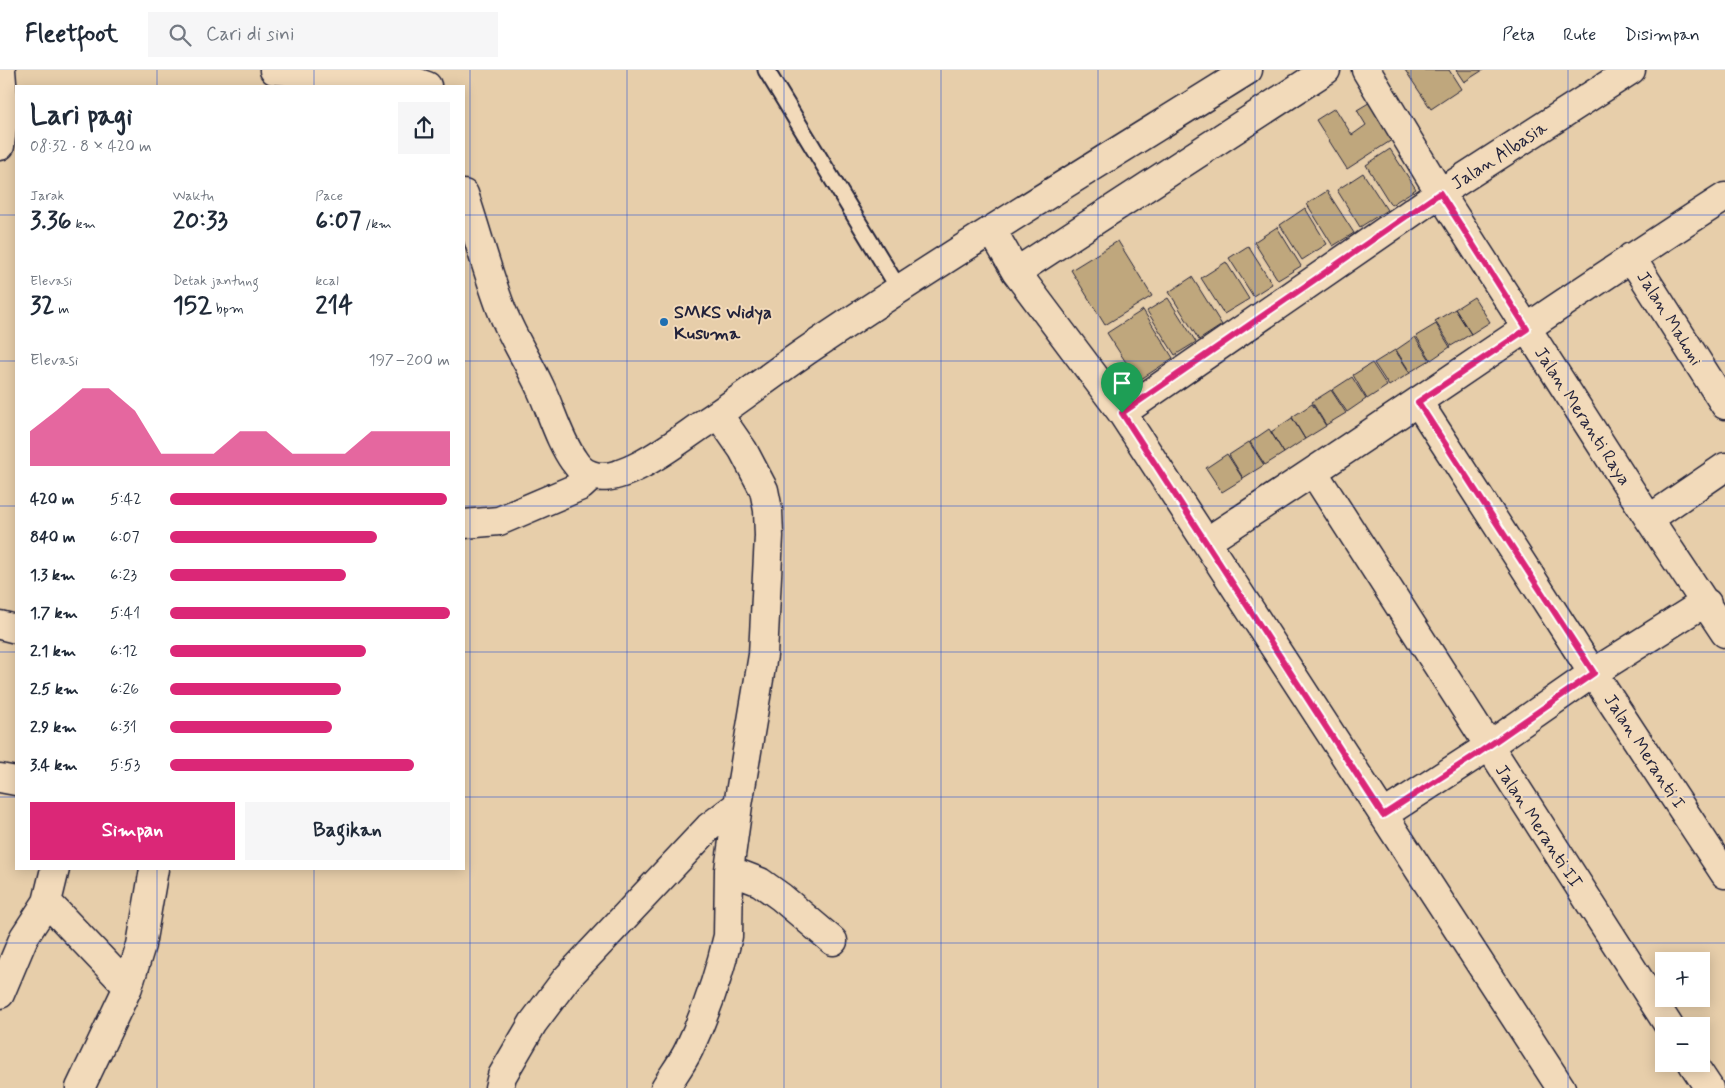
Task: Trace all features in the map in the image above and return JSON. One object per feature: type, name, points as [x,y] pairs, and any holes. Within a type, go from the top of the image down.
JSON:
[{"type":"street","points":[[0,146],[4,108],[1,70]]},
{"type":"street","points":[[274,70],[413,81],[424,85]]},
{"type":"street","points":[[285,85],[287,70]]},
{"type":"street","points":[[465,197],[500,306],[569,453],[584,472],[592,476],[616,476],[634,469],[718,414],[815,344],[992,230],[1248,70]]},
{"type":"street","points":[[1016,272],[1326,70]]},
{"type":"street","name":"Jalan Meranti Raya","points":[[1366,70],[1440,193],[1649,519],[1725,633]]},
{"type":"street","name":"Jalan Albasia","points":[[1122,413],[1440,193],[1632,70]]},
{"type":"street","points":[[1206,542],[1314,473],[1631,257],[1725,197]]},
{"type":"street","points":[[992,230],[1016,272],[1122,413],[1561,1088]]},
{"type":"street","name":"Jalan Mahoni","points":[[1631,257],[1725,405]]},
{"type":"street","name":"Jalan Meranti I","points":[[1418,402],[1725,874]]},
{"type":"street","points":[[665,1088],[688,1050],[711,996],[728,936],[730,870],[738,805],[763,655],[768,570],[768,510],[764,490],[743,450],[718,414]]},
{"type":"street","points":[[1649,519],[1725,467]]},
{"type":"street","name":"Jalan Meranti II","points":[[1314,473],[1663,1017]]},
{"type":"street","points":[[465,524],[500,522],[581,486],[592,476]]},
{"type":"street","points":[[1383,815],[1594,673],[1691,611],[1707,604]]},
{"type":"street","points":[[0,625],[15,629]]},
{"type":"street","points":[[0,778],[15,780]]},
{"type":"street","points":[[499,1088],[502,1076],[533,1023],[566,979],[709,827],[738,805]]},
{"type":"street","points":[[0,994],[24,936],[47,902],[55,870]]},
{"type":"street","points":[[80,1088],[128,987],[141,945],[154,870]]},
{"type":"street","points":[[730,870],[760,882],[781,897],[833,941]]},
{"type":"street","points":[[47,902],[128,987]]},
{"type":"street","points":[[1698,1072],[1709,1088]]},
{"type":"lane","points":[[766,70],[899,290]]},
{"type":"building","points":[[1405,70],[1449,70],[1461,89],[1431,109]]},
{"type":"building","points":[[1456,70],[1483,70],[1464,82]]},
{"type":"building","points":[[1372,101],[1395,138],[1347,169],[1316,120],[1335,108],[1352,135],[1366,125],[1357,110]]},
{"type":"building","points":[[1390,149],[1416,189],[1391,205],[1366,165]]},
{"type":"building","points":[[1363,173],[1387,210],[1360,227],[1337,190]]},
{"type":"building","points":[[1327,191],[1354,233],[1333,246],[1307,204]]},
{"type":"building","points":[[1305,208],[1327,244],[1302,260],[1280,225]]},
{"type":"building","points":[[1277,227],[1301,266],[1278,280],[1254,242]]},
{"type":"building","points":[[1118,241],[1152,296],[1105,325],[1071,270]]},
{"type":"building","points":[[1248,246],[1272,284],[1253,296],[1229,258]]},
{"type":"building","points":[[1226,262],[1249,299],[1224,314],[1201,278]]},
{"type":"building","points":[[1192,277],[1222,325],[1199,340],[1169,292]]},
{"type":"building","points":[[1474,297],[1490,322],[1471,334],[1455,309]]},
{"type":"building","points":[[1168,298],[1196,342],[1175,355],[1147,311]]},
{"type":"building","points":[[1455,309],[1471,334],[1451,346],[1435,321]]},
{"type":"building","points":[[1143,310],[1173,358],[1138,381],[1107,333]]},
{"type":"building","points":[[1436,324],[1450,347],[1431,360],[1416,336]]},
{"type":"building","points":[[1415,337],[1430,360],[1410,372],[1396,350]]},
{"type":"building","points":[[1395,350],[1410,373],[1389,386],[1374,363]]},
{"type":"building","points":[[1372,363],[1387,386],[1367,399],[1353,375]]},
{"type":"building","points":[[1352,377],[1366,399],[1347,412],[1332,390]]},
{"type":"building","points":[[1331,390],[1346,413],[1326,425],[1312,402]]},
{"type":"building","points":[[1312,404],[1326,426],[1305,439],[1292,417]]},
{"type":"building","points":[[1292,418],[1305,439],[1284,453],[1271,432]]},
{"type":"building","points":[[1269,429],[1284,453],[1265,465],[1250,442]]},
{"type":"building","points":[[1249,442],[1264,465],[1243,478],[1229,455]]},
{"type":"building","points":[[1227,454],[1243,479],[1222,492],[1206,468]]},
{"type":"place","name":"SMKS Widya Kusuma","points":[[664,322]]},
{"type":"route","points":[[1440,193],[1527,329],[1418,402],[1594,673],[1477,754],[1383,815],[1122,413],[1440,193]]}]
